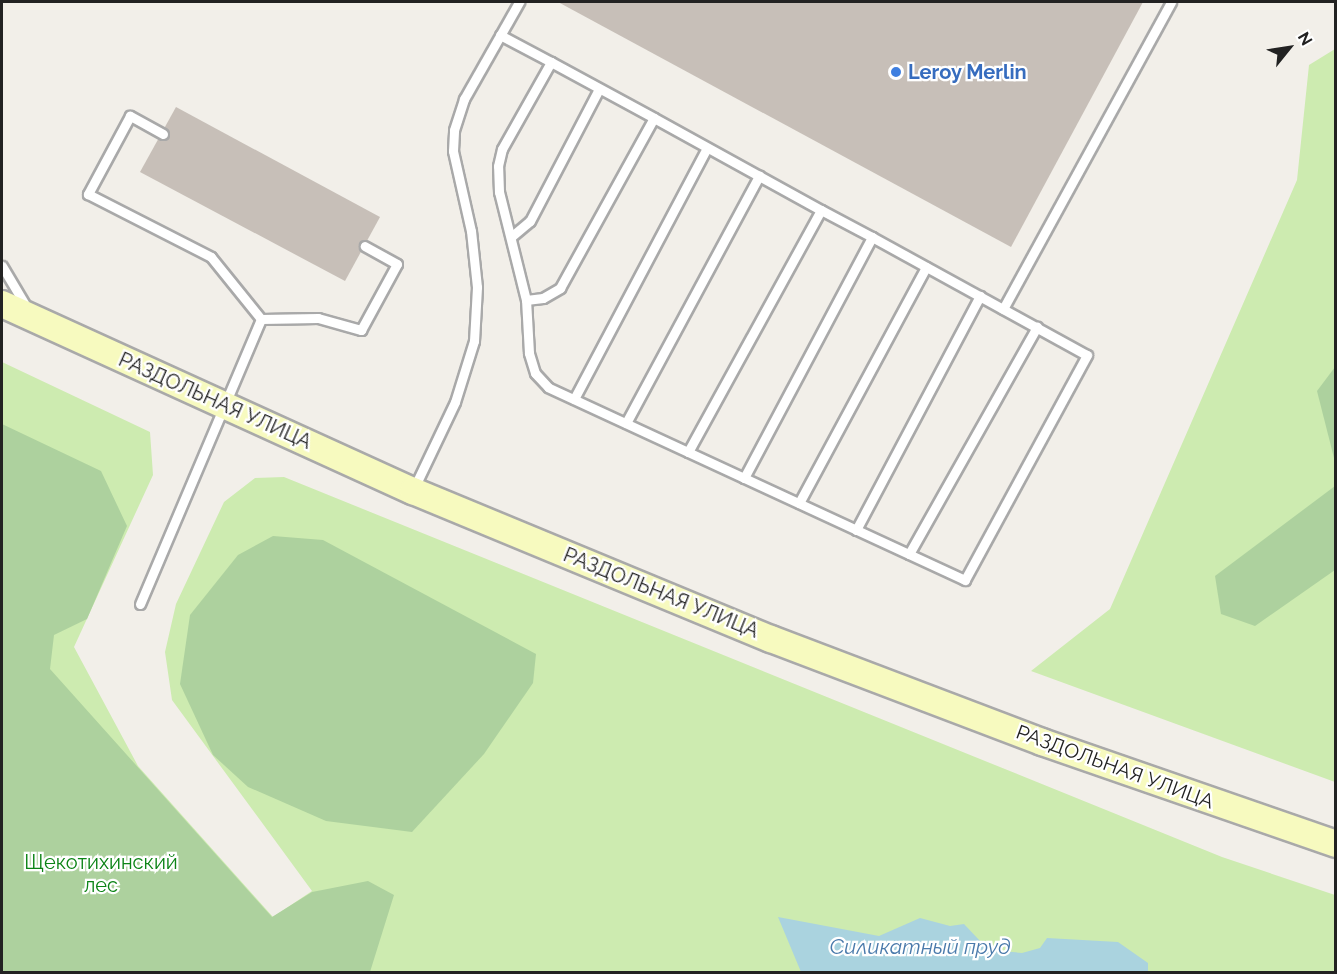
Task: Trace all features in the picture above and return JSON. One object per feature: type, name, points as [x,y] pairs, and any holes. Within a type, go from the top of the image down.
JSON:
[{"type":"main road","name":"РАЗДОЛЬНАЯ УЛИЦА","points":[[2,304],[413,491],[771,639],[1042,742],[1335,844]]},
{"type":"lane","points":[[413,491],[455,402],[474,341],[477,287],[471,231],[453,151],[454,130],[464,99],[519,2]]},
{"type":"lane","points":[[1003,309],[1171,2]]},
{"type":"lane","points":[[500,35],[551,62],[599,89],[654,118],[1087,355],[965,580],[548,387],[535,373],[529,353],[526,300],[512,236],[499,192],[502,149],[551,62]]},
{"type":"lane","points":[[512,236],[530,221],[599,89]]},
{"type":"lane","points":[[163,134],[130,116],[88,194],[211,257],[261,320]]},
{"type":"lane","points":[[526,300],[543,298],[560,288],[654,118]]},
{"type":"lane","points":[[574,399],[707,148]]},
{"type":"lane","points":[[626,423],[759,176]]},
{"type":"lane","points":[[688,452],[821,210]]},
{"type":"lane","points":[[744,478],[872,237]]},
{"type":"lane","points":[[261,320],[318,318],[361,330],[397,264],[365,246]]},
{"type":"lane","points":[[2,266],[38,321]]},
{"type":"lane","points":[[799,503],[926,267]]},
{"type":"lane","points":[[856,530],[980,296]]},
{"type":"lane","points":[[140,604],[198,475],[224,404],[261,320]]},
{"type":"lane","points":[[909,554],[1037,327]]},
{"type":"green space","points":[[1335,49],[1335,782],[1031,671],[1110,609],[1297,180],[1309,65]]},
{"type":"green space","points":[[2,362],[150,432],[153,475],[74,647],[138,766],[273,917],[312,891],[172,700],[165,652],[176,604],[224,502],[255,478],[284,477],[1222,857],[1335,895],[1335,972],[2,972]]},
{"type":"green space","points":[[1335,367],[1335,462],[1317,391]]},
{"type":"green space","name":"Щекотихинский лес","points":[[2,424],[101,471],[127,526],[87,619],[54,635],[50,669],[272,917],[312,892],[368,881],[394,895],[370,972],[2,972]]},
{"type":"green space","points":[[1335,486],[1335,570],[1255,626],[1221,614],[1215,576]]},
{"type":"green space","points":[[273,536],[323,540],[536,654],[533,683],[484,754],[412,832],[326,821],[248,787],[213,755],[180,684],[190,615],[238,555]]},
{"type":"water","name":"Силикатный пруд","points":[[778,917],[879,936],[920,918],[950,926],[964,924],[981,942],[1002,951],[1022,953],[1040,948],[1047,938],[1118,942],[1148,963],[1148,972],[801,972]]},
{"type":"building","name":"Leroy Merlin","points":[[558,2],[1143,2],[1011,247]]},
{"type":"building","points":[[176,107],[380,217],[345,281],[140,172]]},
{"type":"place","name":"Leroy Merlin","points":[[896,72]]}]
